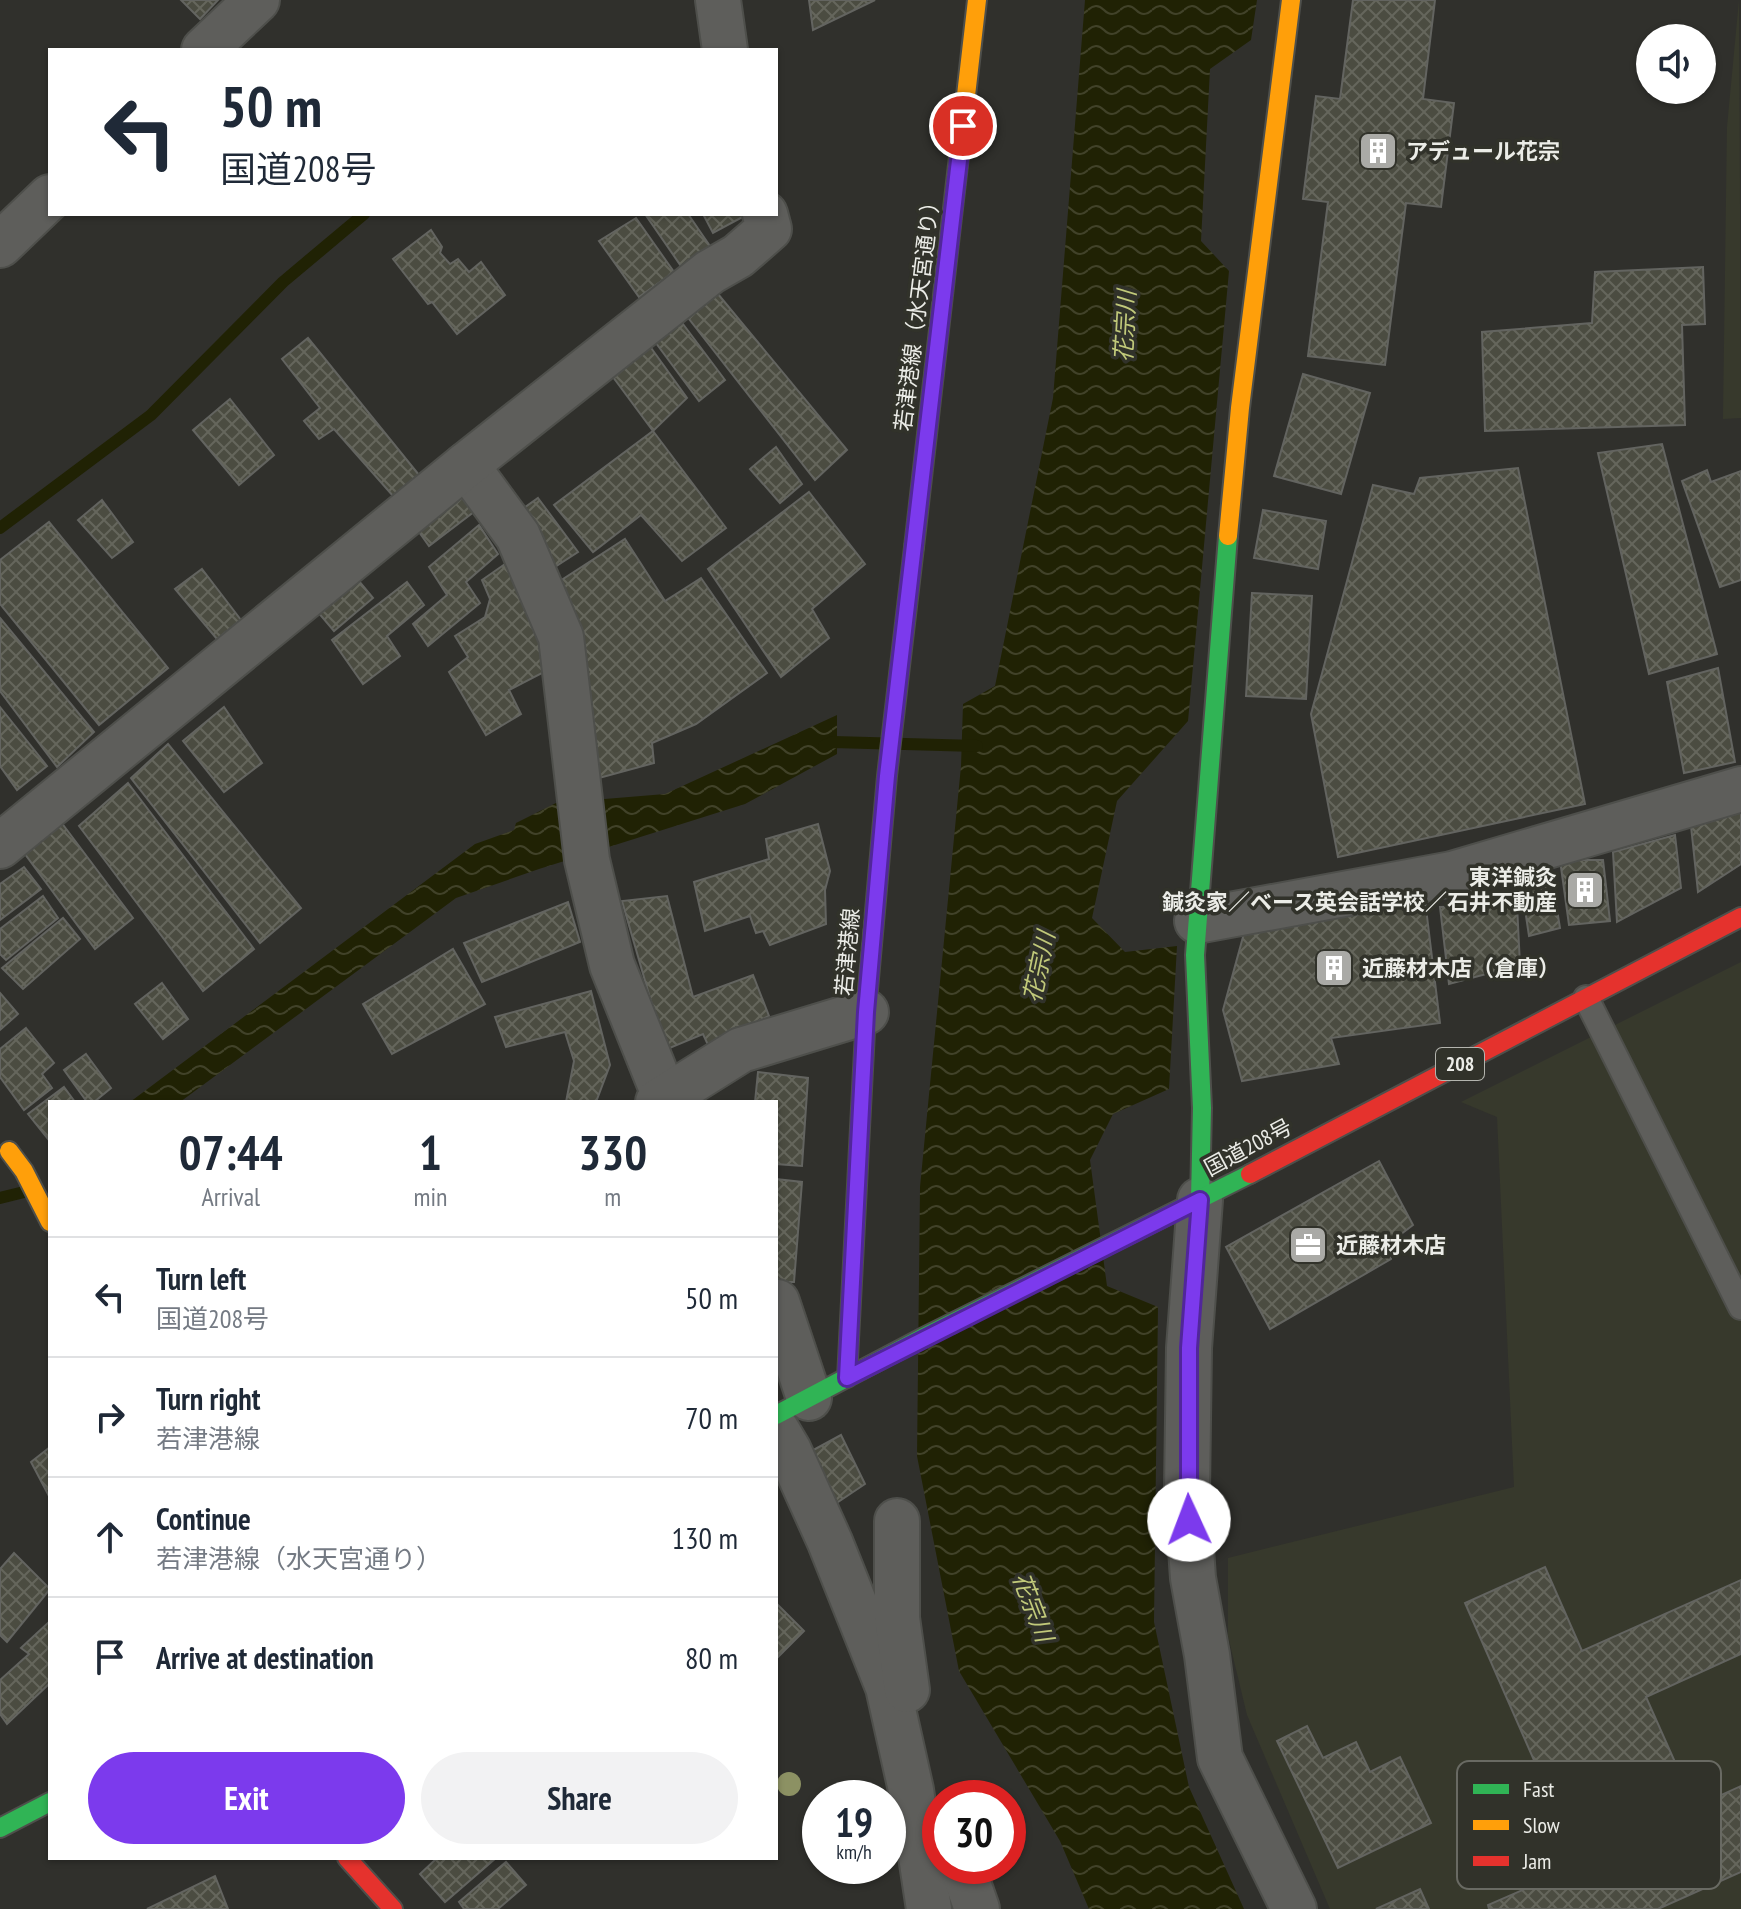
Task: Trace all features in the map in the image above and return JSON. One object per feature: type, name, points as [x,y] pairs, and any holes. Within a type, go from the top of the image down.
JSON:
[{"type":"main road","name":"若津港線（水天宮通り）","points":[[905,628],[977,0]]},
{"type":"main road","points":[[1189,1205],[1202,1108],[1195,955],[1218,648],[1240,408],[1291,0]]},
{"type":"main road","name":"若津港線","points":[[847,1378],[866,1012],[887,776],[905,628]]},
{"type":"main road","name":"国道208号","points":[[792,1407],[1189,1205],[1741,917]]},
{"type":"main road","points":[[5,1142],[47,1216]]},
{"type":"main road","points":[[0,1828],[48,1803]]},
{"type":"main road","points":[[349,1860],[393,1909]]},
{"type":"street","points":[[206,48],[257,0]]},
{"type":"street","points":[[718,0],[725,48]]},
{"type":"street","points":[[0,245],[48,199]]},
{"type":"street","points":[[0,846],[466,465],[710,272],[738,256],[769,229],[766,216]]},
{"type":"street","points":[[466,465],[518,536],[561,637],[586,857],[612,965],[661,1099],[741,1050],[866,1012]]},
{"type":"street","points":[[1197,921],[1452,874],[1741,789]]},
{"type":"street","points":[[1189,1205],[1187,1491],[1193,1578],[1207,1655],[1220,1758],[1294,1909]]},
{"type":"street","points":[[778,1309],[792,1407]]},
{"type":"street","points":[[778,1432],[830,1542],[931,1780]]},
{"type":"street","points":[[897,1521],[899,1701],[929,1909]]},
{"type":"street","points":[[968,1884],[977,1909]]},
{"type":"lane","points":[[1586,998],[1741,1307]]},
{"type":"shaded area","points":[[1739,0],[1741,418],[1723,419],[1727,127]]},
{"type":"shaded area","points":[[1741,962],[1741,1909],[1330,1909],[1247,1715],[1228,1636],[1228,1558],[1514,1487],[1497,1117],[1461,1102]]},
{"type":"water","name":"花宗川","points":[[1085,0],[1257,0],[1251,40],[1210,69],[1201,241],[1229,271],[1188,721],[1117,801],[1092,918],[1125,952],[1177,946],[1169,1089],[1113,1114],[1090,1160],[1107,1286],[1158,1307],[1154,1622],[1189,1787],[1244,1909],[1089,1909],[1060,1841],[959,1671],[917,1456],[920,1187],[961,766],[963,704],[995,686],[1053,398]]},
{"type":"water","points":[[837,715],[837,754],[745,804],[456,898],[183,1100],[133,1100],[475,844],[514,830],[516,823],[556,803],[665,794]]},
{"type":"building","points":[[181,0],[218,0],[200,19]]},
{"type":"building","points":[[809,0],[875,0],[813,30]]},
{"type":"building","name":"アデュール花宗","points":[[1353,0],[1435,0],[1423,99],[1454,103],[1441,207],[1406,203],[1385,365],[1308,356],[1328,202],[1303,199],[1316,96],[1340,99]]},
{"type":"building","points":[[646,216],[689,216],[712,249],[683,269]]},
{"type":"building","points":[[704,216],[744,216],[713,233]]},
{"type":"building","points":[[636,218],[674,272],[639,297],[599,241]]},
{"type":"building","points":[[431,230],[442,247],[440,253],[450,264],[458,259],[469,272],[481,262],[505,295],[457,334],[432,302],[428,304],[393,259]]},
{"type":"building","points":[[1703,267],[1705,324],[1682,325],[1685,425],[1485,431],[1482,332],[1592,323],[1595,272]]},
{"type":"building","points":[[713,288],[847,450],[815,480],[682,310]]},
{"type":"building","points":[[677,316],[725,380],[699,401],[650,335]]},
{"type":"building","points":[[308,338],[419,475],[394,497],[334,429],[319,439],[304,421],[320,408],[282,359]]},
{"type":"building","points":[[649,345],[687,398],[653,431],[610,373]]},
{"type":"building","points":[[1303,374],[1370,393],[1341,494],[1274,476]]},
{"type":"building","points":[[230,399],[274,455],[239,485],[193,430]]},
{"type":"building","points":[[653,431],[726,528],[682,561],[641,515],[593,552],[554,505]]},
{"type":"building","points":[[1662,444],[1717,654],[1649,674],[1598,453]]},
{"type":"building","points":[[776,447],[802,484],[780,503],[750,469]]},
{"type":"building","points":[[1518,468],[1585,804],[1338,857],[1311,714],[1373,485],[1414,494],[1420,478]]},
{"type":"building","points":[[1707,470],[1711,482],[1741,471],[1741,580],[1720,587],[1682,481]]},
{"type":"building","points":[[458,490],[475,511],[429,546],[412,522]]},
{"type":"building","points":[[809,492],[865,564],[812,609],[829,638],[781,677],[708,569]]},
{"type":"building","points":[[538,498],[578,552],[550,570],[514,515]]},
{"type":"building","points":[[102,500],[133,542],[112,558],[78,520]]},
{"type":"building","points":[[1263,510],[1326,521],[1318,569],[1254,558]]},
{"type":"building","points":[[49,522],[168,668],[99,725],[0,604],[0,560]]},
{"type":"building","points":[[479,525],[498,554],[466,582],[480,603],[428,646],[413,624],[447,595],[429,567]]},
{"type":"building","points":[[625,539],[665,601],[701,578],[767,673],[696,724],[652,743],[654,763],[599,778],[560,581]]},
{"type":"building","points":[[508,562],[537,618],[546,671],[509,690],[521,714],[486,735],[449,672],[468,657],[455,636],[485,617],[490,599],[482,580]]},
{"type":"building","points":[[202,569],[241,620],[217,639],[175,589]]},
{"type":"building","points":[[353,574],[373,598],[334,631],[311,604]]},
{"type":"building","points":[[407,582],[424,605],[387,636],[400,656],[363,684],[332,640]]},
{"type":"building","points":[[1252,593],[1312,596],[1306,699],[1246,696]]},
{"type":"building","points":[[0,618],[94,732],[57,767],[0,691]]},
{"type":"building","points":[[1718,668],[1735,762],[1684,773],[1667,682]]},
{"type":"building","points":[[0,707],[47,766],[17,790],[0,766]]},
{"type":"building","points":[[224,707],[262,763],[224,792],[183,741]]},
{"type":"building","points":[[168,744],[301,908],[260,943],[131,778]]},
{"type":"building","points":[[128,783],[254,949],[203,991],[79,826]]},
{"type":"building","points":[[1741,809],[1741,864],[1698,892],[1691,826]]},
{"type":"building","points":[[58,818],[133,918],[95,949],[19,846]]},
{"type":"building","points":[[818,824],[830,871],[825,890],[826,924],[770,945],[763,931],[756,933],[750,916],[705,931],[694,882],[769,859],[766,839]]},
{"type":"building","points":[[1675,835],[1681,888],[1617,922],[1613,852]]},
{"type":"building","name":"東洋鍼灸 鍼灸家／ベース英会話学校／石井不動産","points":[[1560,860],[1603,860],[1610,921],[1569,925]]},
{"type":"building","points":[[24,867],[41,889],[0,920],[0,884]]},
{"type":"building","points":[[1552,879],[1560,928],[1529,936],[1521,883]]},
{"type":"building","points":[[43,896],[58,918],[6,960],[0,954],[0,929]]},
{"type":"building","points":[[667,896],[693,997],[753,975],[769,1016],[708,1045],[703,1034],[665,1050],[622,901]]},
{"type":"building","name":"近藤材木店（倉庫）","points":[[1425,900],[1440,1023],[1331,1038],[1339,1064],[1242,1081],[1223,1010],[1246,926]]},
{"type":"building","points":[[568,902],[580,942],[482,982],[464,943]]},
{"type":"building","points":[[1517,905],[1520,965],[1449,984],[1440,907]]},
{"type":"building","points":[[63,918],[80,939],[23,989],[2,968]]},
{"type":"building","points":[[453,949],[485,1004],[392,1054],[363,1004]]},
{"type":"building","points":[[162,983],[188,1019],[163,1039],[135,1004]]},
{"type":"building","points":[[591,991],[610,1065],[597,1100],[566,1100],[574,1061],[565,1032],[506,1047],[495,1017]]},
{"type":"building","points":[[0,993],[18,1014],[0,1030]]},
{"type":"building","points":[[26,1028],[54,1063],[42,1074],[52,1088],[24,1110],[0,1077],[0,1049]]},
{"type":"building","points":[[86,1054],[111,1088],[96,1100],[86,1100],[64,1070]]},
{"type":"building","points":[[758,1072],[808,1078],[802,1166],[778,1164],[778,1100],[755,1100]]},
{"type":"building","points":[[64,1087],[74,1100],[48,1100],[48,1139],[28,1114]]},
{"type":"building","name":"近藤材木店","points":[[1379,1161],[1413,1225],[1388,1244],[1391,1259],[1270,1329],[1226,1247]]},
{"type":"building","points":[[778,1179],[802,1182],[794,1282],[778,1282]]},
{"type":"building","points":[[841,1435],[865,1484],[832,1506],[806,1454]]},
{"type":"building","points":[[48,1449],[48,1494],[31,1462]]},
{"type":"building","points":[[14,1553],[48,1587],[48,1591],[7,1642],[0,1635],[0,1569]]},
{"type":"building","points":[[1545,1567],[1582,1651],[1741,1580],[1741,1654],[1646,1697],[1675,1761],[1534,1761],[1465,1603]]},
{"type":"building","points":[[778,1605],[804,1631],[778,1657]]},
{"type":"building","points":[[48,1623],[48,1685],[7,1724],[0,1714],[0,1680],[29,1654],[21,1648]]},
{"type":"building","points":[[1307,1726],[1323,1758],[1356,1742],[1370,1772],[1400,1757],[1431,1823],[1338,1868],[1277,1741]]},
{"type":"building","points":[[1741,1786],[1741,1872],[1721,1881],[1721,1795]]},
{"type":"building","points":[[435,1860],[494,1860],[445,1902],[420,1874]]},
{"type":"building","points":[[506,1862],[526,1885],[498,1909],[464,1909],[459,1902]]},
{"type":"building","points":[[215,1876],[228,1909],[147,1909]]},
{"type":"building","points":[[1420,1889],[1429,1909],[1376,1909]]},
{"type":"building","points":[[1525,1889],[1703,1889],[1658,1909],[1489,1909],[1488,1905]]},
{"type":"waterway","points":[[0,528],[151,415],[283,282],[362,216]]},
{"type":"waterway","points":[[824,746],[833,742],[977,746]]},
{"type":"waterway","points":[[0,1198],[24,1192]]},
{"type":"traffic: fast","points":[[1200,1200],[1202,1108],[1195,955],[1228,536]]},
{"type":"traffic: fast","points":[[847,1378],[866,1012],[887,776],[914,547]]},
{"type":"traffic: fast","points":[[778,1414],[924,1337],[1250,1174]]},
{"type":"traffic: fast","points":[[0,1828],[48,1803]]},
{"type":"traffic: slow","points":[[914,547],[977,0]]},
{"type":"traffic: slow","points":[[1228,536],[1240,408],[1291,0]]},
{"type":"traffic: slow","points":[[9,1151],[24,1171],[48,1218]]},
{"type":"traffic: jam","points":[[1250,1174],[1741,917]]},
{"type":"traffic: jam","points":[[349,1860],[393,1909]]},
{"type":"place","name":"アデュール花宗","points":[[1378,151]]},
{"type":"place","name":"東洋鍼灸 鍼灸家／ベース英会話学校／石井不動産","points":[[1585,890]]},
{"type":"place","name":"近藤材木店（倉庫）","points":[[1334,968]]},
{"type":"place","name":"近藤材木店","points":[[1308,1245]]},
{"type":"route","points":[[963,126],[887,776],[866,1012],[847,1378],[1200,1200],[1189,1348],[1189,1520]]}]
